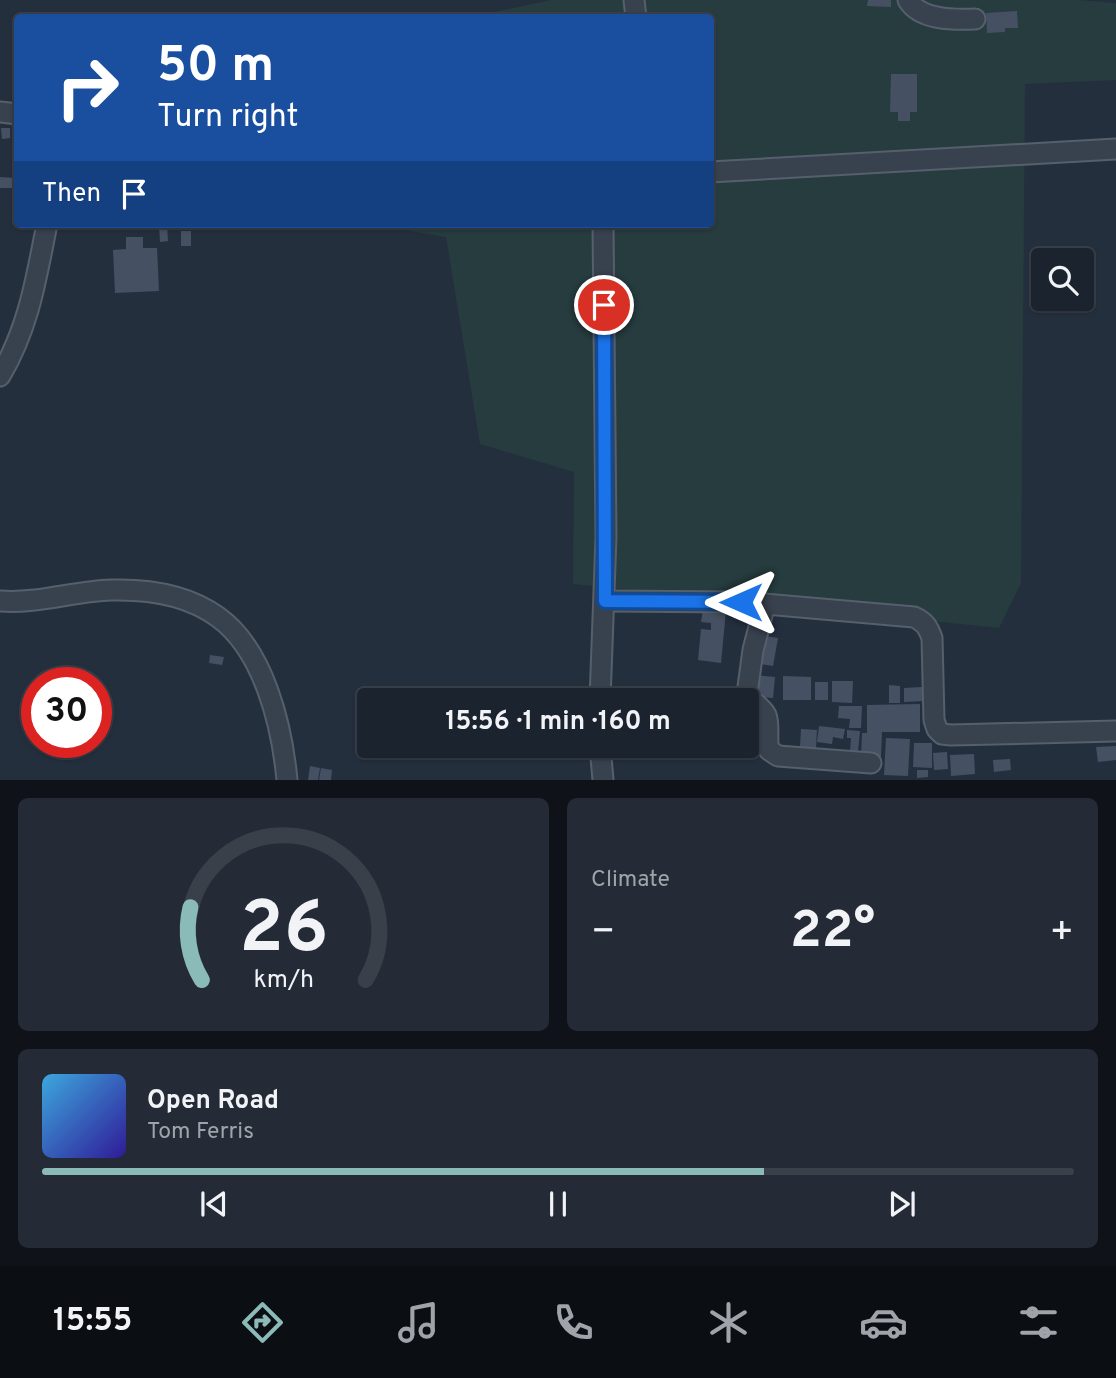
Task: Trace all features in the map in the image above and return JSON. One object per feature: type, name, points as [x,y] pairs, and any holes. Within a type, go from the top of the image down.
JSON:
[{"type":"street","points":[[908,0],[913,8],[932,15],[951,20],[975,19]]},
{"type":"street","points":[[714,172],[1116,149]]},
{"type":"street","points":[[0,376],[23,332],[33,298],[46,228]]},
{"type":"street","points":[[601,688],[605,601],[603,228]]},
{"type":"street","points":[[0,601],[109,590],[139,591],[174,597],[200,606],[218,617],[235,631],[269,693],[287,779]]},
{"type":"street","points":[[605,601],[741,602],[914,617],[929,628],[932,639],[934,720],[937,729],[942,733],[973,736],[1116,731]]},
{"type":"street","points":[[765,604],[753,650],[747,694],[750,701],[760,706],[766,715],[769,750],[778,756],[871,763]]},
{"type":"street","points":[[601,758],[603,779]]},
{"type":"green space","points":[[551,0],[1078,0],[1116,3],[1116,80],[1025,84],[1021,583],[999,628],[573,584],[574,472],[480,444],[446,237],[393,228],[714,228],[714,14],[485,14]]},
{"type":"building","points":[[868,0],[891,0],[891,7],[867,6]]},
{"type":"building","points":[[1017,11],[1018,28],[987,33],[986,13]]},
{"type":"building","points":[[891,74],[917,74],[917,112],[910,112],[910,121],[898,121],[898,112],[890,112]]},
{"type":"building","points":[[1,128],[10,128],[10,138],[2,139]]},
{"type":"building","points":[[0,177],[14,178],[14,188],[0,188]]},
{"type":"building","points":[[159,228],[167,228],[168,241],[160,242]]},
{"type":"building","points":[[181,231],[191,231],[191,246],[181,246]]},
{"type":"building","points":[[126,237],[143,237],[143,248],[157,248],[159,291],[115,293],[113,250],[126,249]]},
{"type":"building","points":[[703,609],[726,611],[721,663],[698,660],[701,629],[711,630],[711,623],[701,622]]},
{"type":"building","points":[[759,635],[778,638],[773,666],[754,663]]},
{"type":"building","points":[[210,655],[224,657],[222,665],[209,663]]},
{"type":"building","points":[[753,675],[775,677],[773,698],[759,697],[759,688],[752,688]]},
{"type":"building","points":[[783,676],[811,677],[811,700],[783,700]]},
{"type":"building","points":[[832,681],[853,681],[852,703],[832,702]]},
{"type":"building","points":[[815,682],[828,682],[828,700],[815,700]]},
{"type":"building","points":[[889,685],[900,686],[900,703],[889,703]]},
{"type":"building","points":[[922,687],[923,701],[904,702],[904,688]]},
{"type":"building","points":[[920,704],[920,732],[882,732],[881,757],[861,756],[862,733],[867,733],[867,705]]},
{"type":"building","points":[[839,706],[862,706],[861,728],[849,728],[850,719],[838,718]]},
{"type":"building","points":[[819,726],[845,729],[843,739],[833,737],[832,744],[817,742]]},
{"type":"building","points":[[801,729],[817,730],[816,748],[800,747]]},
{"type":"building","points":[[847,730],[860,731],[858,752],[850,752],[851,738],[847,738]]},
{"type":"building","points":[[886,738],[910,739],[908,776],[884,775]]},
{"type":"building","points":[[914,743],[932,743],[932,768],[913,767]]},
{"type":"building","points":[[1116,746],[1116,760],[1098,762],[1096,747]]},
{"type":"building","points":[[947,752],[948,769],[934,770],[933,753]]},
{"type":"building","points":[[974,754],[975,774],[951,776],[950,755]]},
{"type":"building","points":[[1010,759],[1011,770],[994,772],[993,760]]},
{"type":"building","points":[[310,766],[320,768],[318,780],[308,780]]},
{"type":"building","points":[[321,768],[332,770],[331,780],[319,780]]},
{"type":"building","points":[[917,770],[928,770],[928,777],[917,778]]},
{"type":"route","points":[[604,305],[605,601],[741,602]]}]
